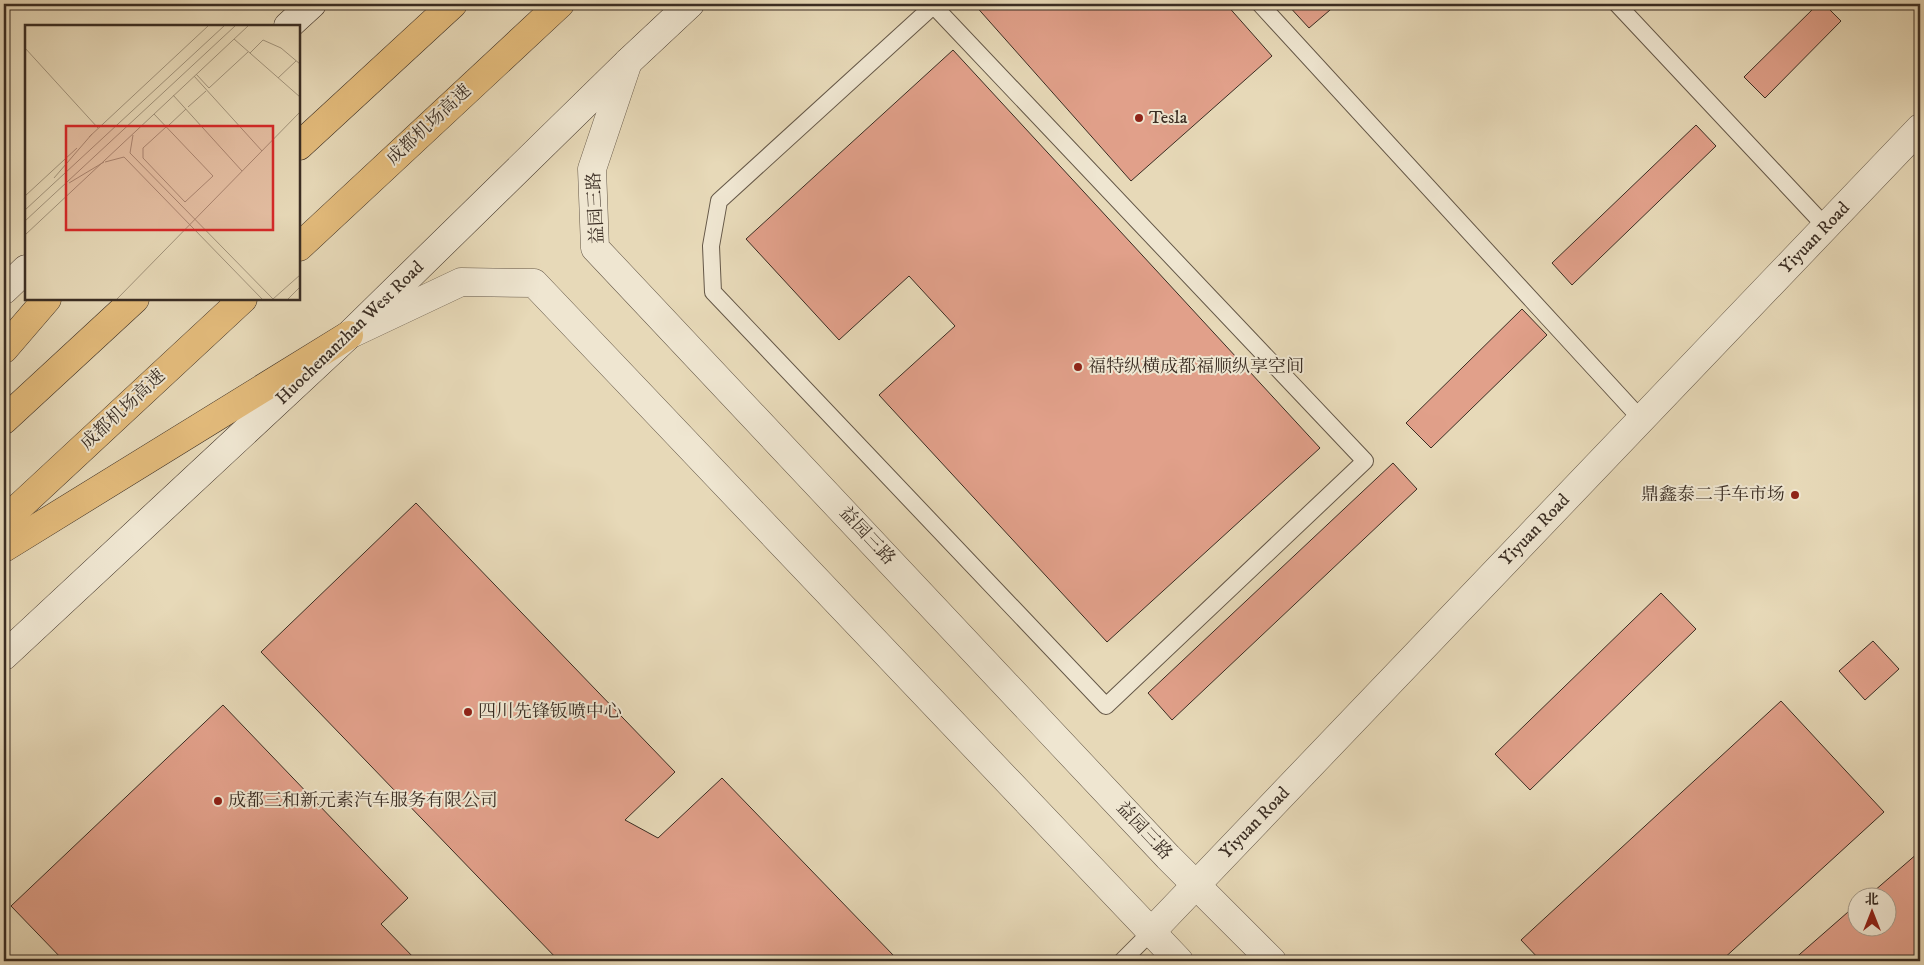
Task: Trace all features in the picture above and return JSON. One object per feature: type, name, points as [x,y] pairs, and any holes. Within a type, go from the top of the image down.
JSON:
[{"type":"highway","points":[[300,145],[453,4]]},
{"type":"highway","name":"成都机场高速","points":[[300,246],[560,4]]},
{"type":"highway","points":[[4,349],[46,300]]},
{"type":"highway","points":[[4,420],[133,300]]},
{"type":"highway","name":"成都机场高速","points":[[4,521],[242,300]]},
{"type":"highway","points":[[4,548],[350,335]]},
{"type":"street","name":"Huochenanzhan West Road","points":[[4,656],[350,335],[628,62],[690,4]]},
{"type":"street","name":"益园三路","points":[[628,62],[592,169],[595,248],[1196,885],[1272,961]]},
{"type":"street","name":"Yiyuan Road","points":[[1150,933],[1920,128]]},
{"type":"street","points":[[4,290],[25,270]]},
{"type":"street","points":[[350,335],[461,282],[534,283],[1150,933],[1179,961]]},
{"type":"lane","points":[[1260,4],[1641,419]]},
{"type":"lane","points":[[1617,4],[1826,227]]},
{"type":"lane","points":[[933,5],[1365,461],[1106,706],[713,292],[710,246],[719,201],[933,5]]},
{"type":"lane","points":[[1122,961],[1150,933]]},
{"type":"building","points":[[4,4],[15,4],[4,14]]},
{"type":"building","name":"Tesla","points":[[974,4],[1226,4],[1272,56],[1131,181]]},
{"type":"building","points":[[1287,4],[1337,4],[1309,28]]},
{"type":"building","points":[[1818,4],[1824,4],[1841,21],[1765,98],[1744,77]]},
{"type":"building","name":"福特纵横成都福顺纵享空间","points":[[953,50],[1320,448],[1107,642],[879,395],[955,326],[909,276],[839,340],[746,239]]},
{"type":"building","points":[[1696,125],[1716,146],[1572,285],[1552,263]]},
{"type":"building","points":[[1522,309],[1547,335],[1431,448],[1406,423]]},
{"type":"building","points":[[1393,463],[1417,489],[1172,720],[1148,693]]},
{"type":"building","name":"四川先锋钣喷中心","points":[[416,503],[675,772],[625,820],[658,838],[722,778],[894,956],[889,961],[559,961],[261,652]]},
{"type":"building","points":[[1661,593],[1696,629],[1530,790],[1495,754]]},
{"type":"building","points":[[1873,641],[1899,669],[1865,700],[1839,671]]},
{"type":"building","points":[[1781,701],[1884,812],[1721,961],[1541,961],[1521,940]]},
{"type":"building","name":"成都三和新元素汽车服务有限公司","points":[[223,705],[408,898],[381,924],[417,961],[64,961],[11,906]]},
{"type":"building","points":[[1918,853],[1920,856],[1920,961],[1792,961],[1846,914],[1846,938],[1896,938],[1896,888],[1878,888]]},
{"type":"place","name":"Tesla","points":[[1139,118]]},
{"type":"place","name":"福特纵横成都福顺纵享空间","points":[[1078,367]]},
{"type":"place","name":"鼎鑫泰二手车市场","points":[[1795,495]]},
{"type":"place","name":"四川先锋钣喷中心","points":[[468,712]]},
{"type":"place","name":"成都三和新元素汽车服务有限公司","points":[[218,801]]}]
